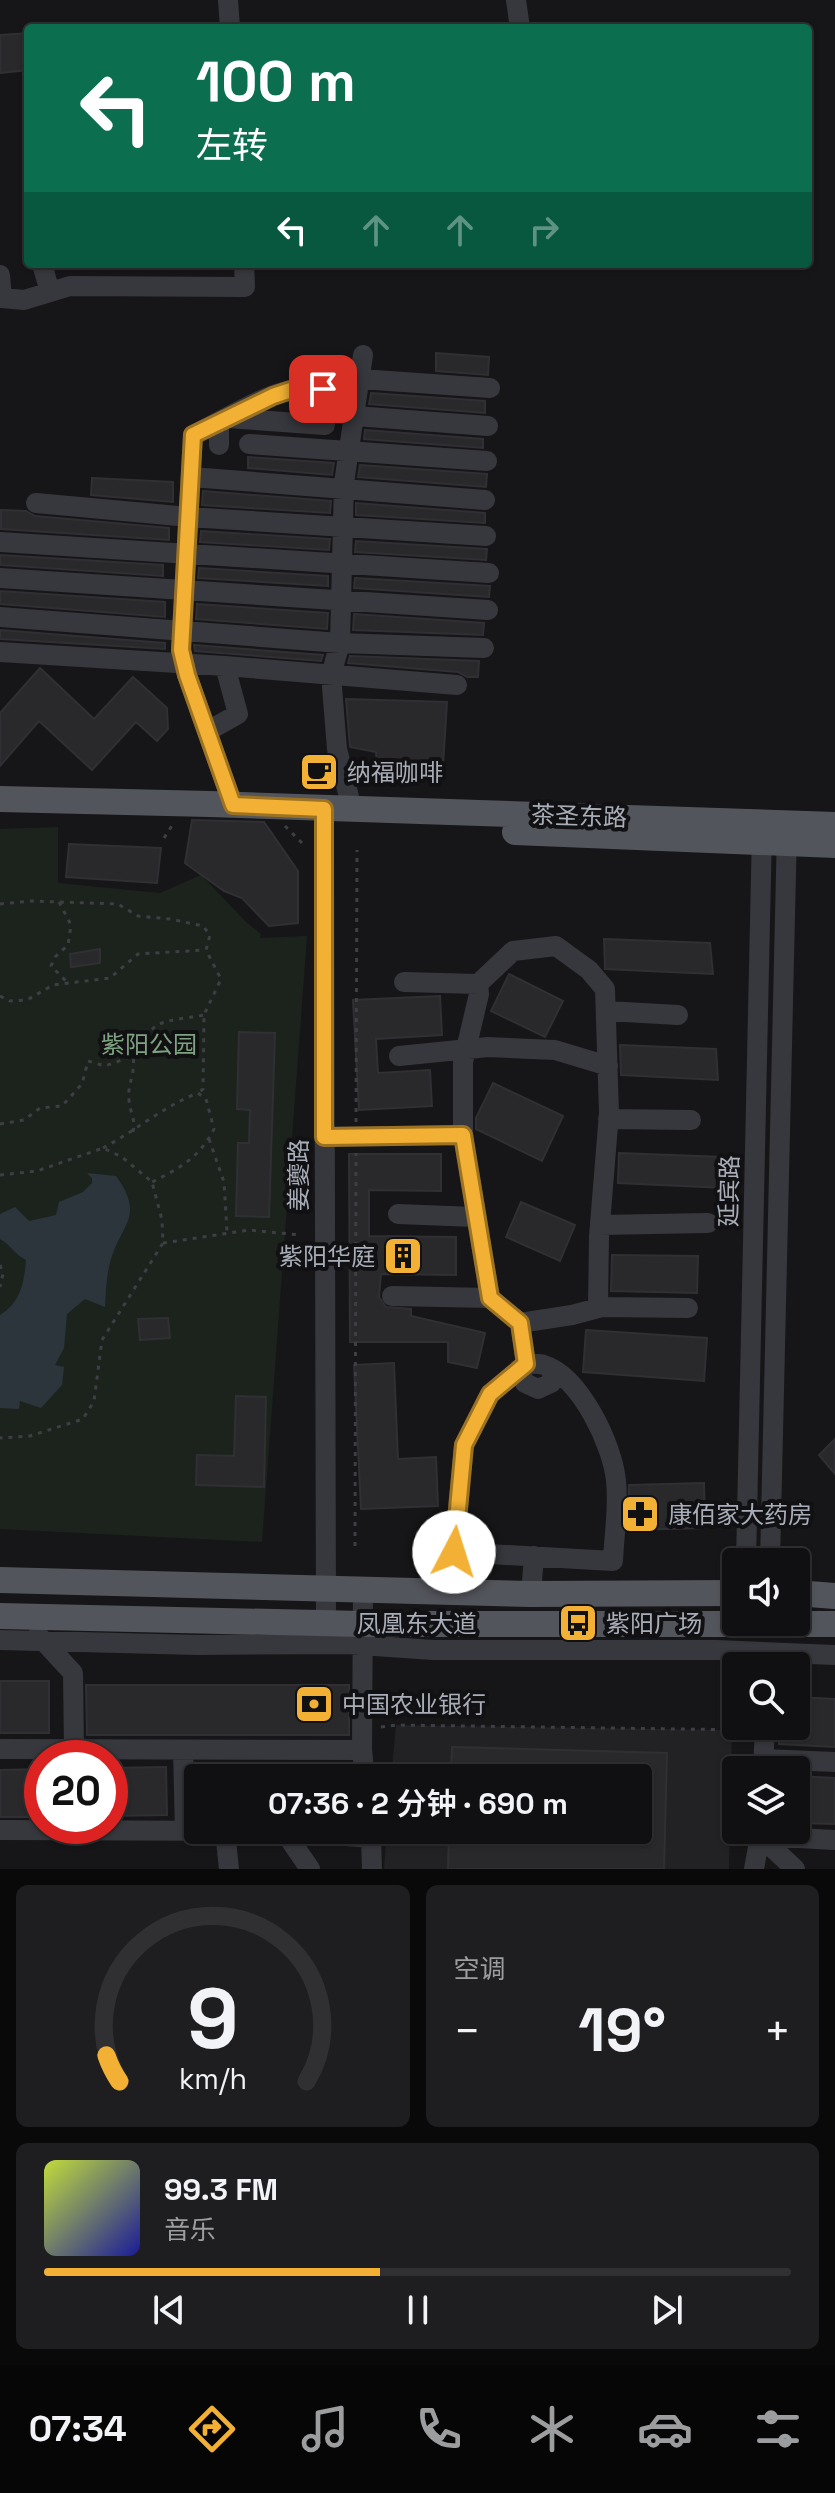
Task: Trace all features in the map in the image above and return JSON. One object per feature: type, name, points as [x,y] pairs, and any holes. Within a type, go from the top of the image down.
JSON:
[{"type":"main road","points":[[0,799],[281,807],[324,816]]},
{"type":"main road","points":[[0,816],[142,817],[163,804]]},
{"type":"main road","name":"茶圣东路","points":[[324,816],[352,809],[775,833],[835,845]]},
{"type":"main road","name":"茶圣东路","points":[[324,816],[775,833],[835,825]]},
{"type":"main road","name":"凤凰东大道","points":[[0,1580],[531,1594],[722,1593]]},
{"type":"main road","points":[[810,1594],[835,1596]]},
{"type":"main road","name":"凤凰东大道","points":[[0,1616],[326,1622],[363,1634],[722,1624]]},
{"type":"main road","name":"凤凰东大道","points":[[810,1624],[835,1624]]},
{"type":"street","points":[[228,0],[230,24]]},
{"type":"street","points":[[516,0],[519,24]]},
{"type":"street","points":[[43,268],[50,292]]},
{"type":"street","points":[[0,275],[2,298],[24,300],[70,286],[245,287],[244,268]]},
{"type":"street","points":[[352,809],[337,749],[331,675],[340,643],[344,490],[363,355]]},
{"type":"street","points":[[360,379],[490,388]]},
{"type":"street","points":[[224,420],[325,425],[323,389],[291,390],[224,420],[193,435],[182,629],[184,664],[233,805]]},
{"type":"street","points":[[324,409],[355,416],[488,426]]},
{"type":"street","points":[[219,445],[224,420]]},
{"type":"street","points":[[249,444],[487,461]]},
{"type":"street","points":[[191,477],[485,500]]},
{"type":"street","points":[[36,503],[189,517],[486,536]]},
{"type":"street","points":[[0,542],[489,573]]},
{"type":"street","points":[[0,578],[488,610]]},
{"type":"street","points":[[0,617],[340,643],[484,648]]},
{"type":"street","points":[[0,652],[457,685]]},
{"type":"street","points":[[208,731],[238,714],[225,666]]},
{"type":"street","name":"姜夔路","points":[[324,816],[326,1622]]},
{"type":"street","name":"延宾路","points":[[747,1548],[775,833]]},
{"type":"street","name":"延宾路","points":[[770,1548],[775,833]]},
{"type":"street","points":[[404,982],[478,984],[513,951],[556,946],[589,970],[605,989],[608,1119],[598,1308]]},
{"type":"street","points":[[478,984],[479,994],[463,1062],[463,1135],[490,1298]]},
{"type":"street","points":[[607,1011],[678,1015]]},
{"type":"street","points":[[399,1056],[488,1047],[555,1050],[608,1066]]},
{"type":"street","points":[[608,1119],[691,1120]]},
{"type":"street","points":[[324,1137],[463,1135]]},
{"type":"street","points":[[398,1214],[475,1217]]},
{"type":"street","points":[[600,1225],[708,1223]]},
{"type":"street","points":[[392,1296],[490,1298],[520,1323],[522,1367]]},
{"type":"street","points":[[520,1323],[598,1308],[688,1308]]},
{"type":"street","points":[[544,1364],[565,1378],[593,1414],[611,1453],[617,1482],[613,1561],[454,1552],[464,1445],[490,1394],[522,1367],[544,1364]]},
{"type":"street","points":[[531,1594],[534,1556]]},
{"type":"street","points":[[363,1589],[364,1764]]},
{"type":"street","points":[[30,1616],[38,1635],[73,1673],[74,1740]]},
{"type":"street","points":[[0,1640],[363,1634],[433,1650],[722,1658]]},
{"type":"street","points":[[810,1656],[835,1655]]},
{"type":"street","points":[[128,1749],[183,1750],[363,1740]]},
{"type":"street","points":[[0,1749],[24,1749]]},
{"type":"street","points":[[183,1750],[184,1790]]},
{"type":"street","points":[[810,1763],[835,1762]]},
{"type":"street","points":[[0,1830],[184,1831]]},
{"type":"street","points":[[810,1838],[835,1840]]},
{"type":"street","points":[[226,1844],[229,1869]]},
{"type":"street","points":[[293,1844],[310,1869]]},
{"type":"street","points":[[371,1844],[372,1869]]},
{"type":"street","points":[[754,1869],[758,1844]]},
{"type":"street","points":[[771,1844],[795,1869]]},
{"type":"path","points":[[355,1546],[357,850]]},
{"type":"path","points":[[0,904],[31,901],[118,904],[138,916],[203,926],[210,935],[206,950],[221,979],[204,1015],[203,1089],[177,1101],[133,1132],[103,1148],[37,1171],[0,1175]]},
{"type":"path","points":[[59,902],[71,925],[68,945],[55,957],[51,966],[66,981]]},
{"type":"path","points":[[0,996],[10,1001],[27,1000],[66,981],[110,978],[138,954],[206,950]]},
{"type":"path","points":[[133,1132],[135,1122],[129,1101],[129,1085],[135,1071],[133,1056],[145,1034],[156,1023],[204,1015]]},
{"type":"path","points":[[0,1124],[24,1120],[40,1108],[62,1106],[82,1084],[88,1061],[105,1066],[133,1056]]},
{"type":"path","points":[[152,1182],[178,1169],[203,1149],[209,1139],[214,1129],[206,1099],[198,1093]]},
{"type":"path","points":[[209,1139],[224,1182],[227,1233]]},
{"type":"path","points":[[0,1438],[30,1436],[83,1419],[94,1401],[102,1340],[163,1243],[162,1220],[152,1182],[122,1157],[103,1148]]},
{"type":"path","points":[[163,1243],[249,1230],[300,1235]]},
{"type":"path","points":[[0,1265],[3,1274],[0,1287]]},
{"type":"path","points":[[363,1740],[396,1725],[722,1728]]},
{"type":"shaded area","points":[[87,1173],[116,1176],[129,1202],[128,1221],[109,1268],[105,1307],[85,1299],[67,1314],[64,1348],[55,1365],[64,1367],[62,1385],[41,1408],[20,1401],[19,1409],[0,1408],[0,1315],[13,1304],[20,1291],[26,1260],[0,1239],[0,1214],[15,1207],[29,1221],[56,1215],[59,1202],[83,1192],[92,1183]]},
{"type":"shaded area","points":[[396,1725],[722,1730],[722,1740],[732,1740],[731,1756],[722,1756],[722,1844],[730,1844],[729,1869],[384,1869],[386,1844],[652,1844],[652,1764],[392,1764]]},
{"type":"green space","name":"紫阳公园","points":[[58,827],[58,883],[160,893],[201,875],[261,934],[260,938],[307,936],[262,1542],[0,1529],[0,829]]},
{"type":"building","points":[[24,33],[24,70],[0,73],[0,35]]},
{"type":"building","points":[[436,353],[489,357],[488,375],[436,371]]},
{"type":"building","points":[[371,393],[485,401],[485,413],[369,404]]},
{"type":"building","points":[[365,430],[483,439],[483,448],[364,439]]},
{"type":"building","points":[[248,457],[334,463],[332,475],[248,468]]},
{"type":"building","points":[[360,465],[487,474],[486,487],[358,477]]},
{"type":"building","points":[[92,478],[173,482],[173,502],[91,495]]},
{"type":"building","points":[[203,491],[331,501],[330,513],[202,505]]},
{"type":"building","points":[[356,503],[485,513],[485,523],[356,515]]},
{"type":"building","points":[[1,510],[169,528],[169,540],[1,529]]},
{"type":"building","points":[[201,531],[330,539],[329,550],[200,542]]},
{"type":"building","points":[[356,541],[487,549],[486,560],[355,552]]},
{"type":"building","points":[[0,555],[163,565],[163,576],[0,565]]},
{"type":"building","points":[[199,568],[328,576],[328,586],[198,578]]},
{"type":"building","points":[[355,578],[490,586],[489,597],[354,588]]},
{"type":"building","points":[[0,591],[165,602],[165,617],[0,604]]},
{"type":"building","points":[[197,604],[328,613],[327,629],[196,619]]},
{"type":"building","points":[[354,614],[484,623],[483,635],[353,630]]},
{"type":"building","points":[[0,630],[165,643],[165,649],[0,639]]},
{"type":"building","points":[[194,645],[323,655],[321,661],[195,651]]},
{"type":"building","points":[[350,656],[479,661],[478,677],[467,677],[458,672],[348,663]]},
{"type":"building","points":[[40,668],[94,719],[133,677],[167,708],[168,729],[157,741],[136,722],[92,770],[39,721],[0,766],[0,713]]},
{"type":"building","points":[[346,699],[447,702],[443,765],[413,767],[412,778],[377,774],[376,752],[350,747]]},
{"type":"building","points":[[192,820],[264,822],[298,871],[298,923],[269,926],[242,898],[224,891],[185,863]]},
{"type":"building","points":[[69,844],[161,848],[157,883],[66,877]]},
{"type":"building","points":[[604,939],[710,943],[713,974],[605,969]]},
{"type":"building","points":[[100,949],[100,963],[71,967],[70,954]]},
{"type":"building","points":[[509,974],[563,1001],[545,1037],[491,1011]]},
{"type":"building","points":[[440,996],[442,1035],[376,1039],[378,1073],[430,1070],[432,1106],[359,1110],[353,1000]]},
{"type":"building","points":[[239,1032],[275,1033],[269,1217],[236,1216],[238,1143],[249,1143],[250,1110],[237,1109]]},
{"type":"building","points":[[620,1045],[716,1049],[718,1080],[621,1075]]},
{"type":"building","points":[[493,1083],[563,1116],[542,1161],[476,1129],[476,1118]]},
{"type":"building","points":[[619,1153],[723,1157],[725,1188],[618,1183]]},
{"type":"building","name":"紫阳华庭","points":[[349,1154],[441,1154],[441,1191],[369,1190],[369,1236],[456,1237],[456,1275],[381,1274],[379,1297],[386,1307],[411,1309],[411,1316],[485,1333],[477,1368],[448,1362],[448,1342],[350,1342]]},
{"type":"building","points":[[521,1202],[575,1225],[560,1261],[506,1237]]},
{"type":"building","points":[[612,1255],[698,1256],[697,1293],[611,1291]]},
{"type":"building","points":[[168,1318],[170,1338],[140,1340],[138,1319]]},
{"type":"building","points":[[586,1330],[707,1338],[704,1381],[583,1372]]},
{"type":"building","points":[[394,1363],[398,1459],[436,1457],[438,1506],[361,1509],[354,1365]]},
{"type":"building","points":[[236,1396],[266,1397],[264,1487],[196,1485],[197,1455],[234,1456]]},
{"type":"building","points":[[835,1439],[835,1474],[819,1455]]},
{"type":"building","points":[[704,1483],[705,1528],[628,1530],[629,1485]]},
{"type":"building","points":[[0,1681],[49,1681],[49,1733],[0,1733]]},
{"type":"building","points":[[86,1685],[349,1685],[349,1735],[87,1735]]},
{"type":"building","points":[[810,1698],[835,1699],[835,1747],[779,1744],[779,1740],[810,1740]]},
{"type":"building","points":[[452,1747],[667,1753],[664,1869],[448,1869],[449,1844],[652,1844],[652,1764],[451,1764]]},
{"type":"building","points":[[166,1767],[167,1815],[128,1816],[128,1768]]},
{"type":"building","points":[[24,1769],[24,1817],[0,1817],[0,1770]]},
{"type":"building","points":[[810,1777],[835,1778],[835,1824],[810,1823]]},
{"type":"place","name":"纳福咖啡","points":[[319,772]]},
{"type":"place","name":"紫阳华庭","points":[[403,1256]]},
{"type":"place","name":"康佰家大药房","points":[[640,1514]]},
{"type":"place","name":"紫阳广场","points":[[578,1623]]},
{"type":"place","name":"中国农业银行","points":[[314,1704]]},
{"type":"route","points":[[323,389],[291,390],[273,396],[193,435],[181,650],[233,805],[324,809],[324,1137],[463,1135],[490,1298],[520,1323],[526,1364],[490,1394],[464,1445],[454,1552]]}]
